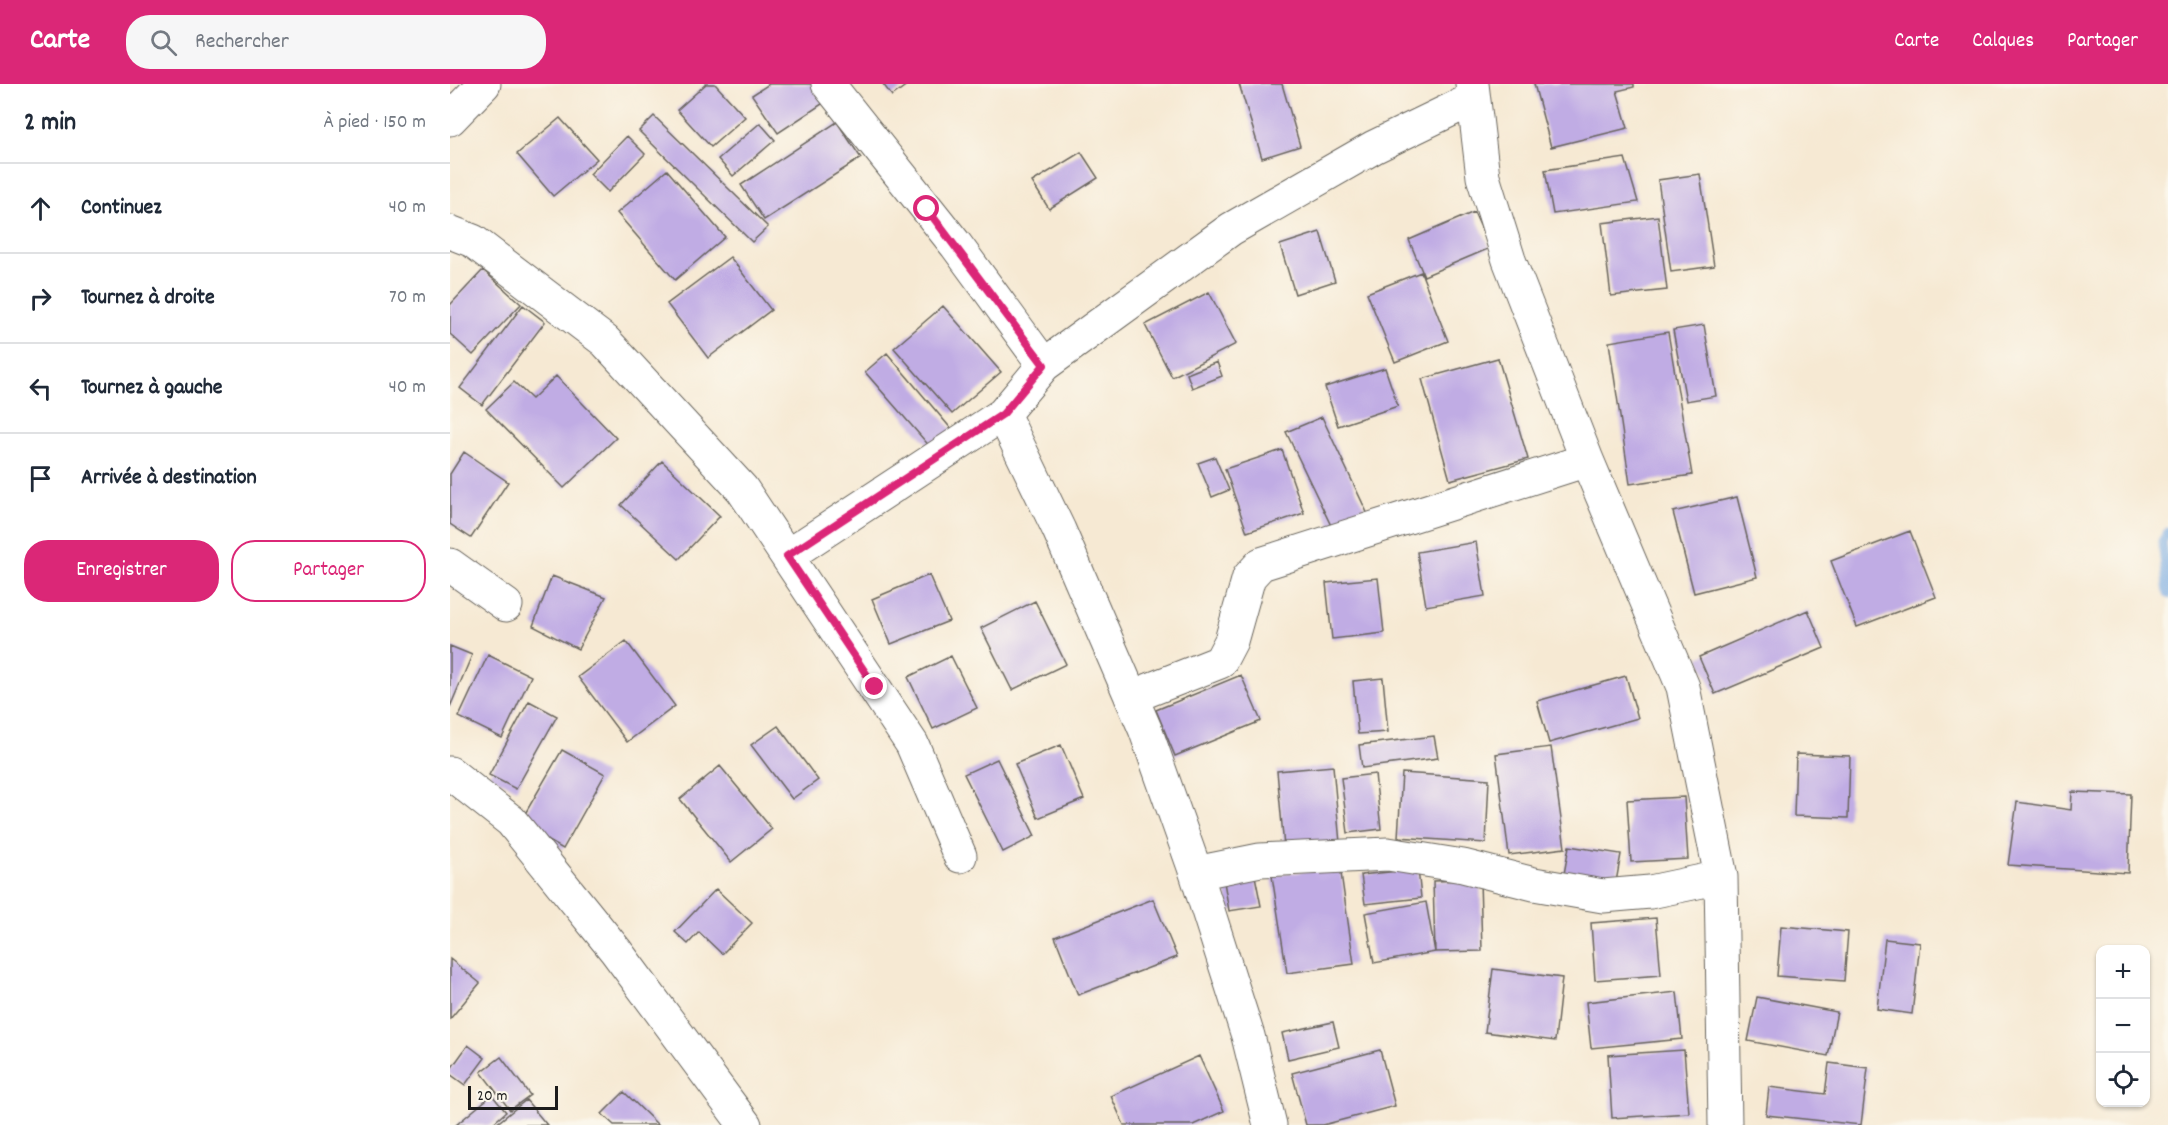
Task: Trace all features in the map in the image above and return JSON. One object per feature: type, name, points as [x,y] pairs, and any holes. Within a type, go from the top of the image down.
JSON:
[{"type":"street","points":[[450,119],[484,84]]},
{"type":"street","points":[[828,84],[956,245],[1044,365]]},
{"type":"street","points":[[787,556],[1003,414],[1044,365],[1231,229],[1473,91],[1483,177],[1509,260],[1587,460],[1683,687],[1721,877],[1725,1125]]},
{"type":"street","points":[[450,232],[473,241],[605,341],[742,489],[912,744],[960,856]]},
{"type":"street","points":[[1003,414],[1059,530],[1145,729],[1196,873],[1248,1036],[1270,1125]]},
{"type":"street","points":[[1131,697],[1220,662],[1231,641],[1249,577],[1261,564],[1587,460]]},
{"type":"street","points":[[450,565],[506,605]]},
{"type":"street","points":[[450,774],[511,821],[616,951],[745,1125]]},
{"type":"street","points":[[1196,873],[1260,860],[1388,854],[1463,866],[1534,884],[1603,896],[1650,892],[1721,877]]},
{"type":"building","points":[[706,84],[715,84],[745,117],[711,147],[677,110]]},
{"type":"building","points":[[769,84],[813,84],[825,102],[778,133],[752,95]]},
{"type":"building","points":[[883,84],[908,84],[892,96]]},
{"type":"building","points":[[1239,84],[1282,84],[1300,146],[1262,158]]},
{"type":"building","points":[[1534,84],[1634,84],[1634,87],[1617,91],[1628,128],[1551,147]]},
{"type":"building","points":[[654,116],[768,227],[752,242],[639,131]]},
{"type":"building","points":[[560,118],[597,159],[553,196],[517,154]]},
{"type":"building","points":[[837,122],[861,158],[764,220],[741,185]]},
{"type":"building","points":[[760,123],[775,140],[733,176],[718,159]]},
{"type":"building","points":[[627,136],[645,154],[608,192],[590,174]]},
{"type":"building","points":[[1081,152],[1098,178],[1049,209],[1032,182]]},
{"type":"building","points":[[1625,158],[1638,202],[1553,214],[1545,170]]},
{"type":"building","points":[[667,170],[725,237],[675,280],[617,213]]},
{"type":"building","points":[[1700,174],[1714,266],[1671,272],[1658,180]]},
{"type":"building","points":[[1474,212],[1490,248],[1424,276],[1409,240]]},
{"type":"building","points":[[1658,216],[1667,290],[1611,296],[1602,223]]},
{"type":"building","points":[[1320,232],[1335,281],[1295,294],[1280,245]]},
{"type":"building","points":[[730,257],[771,310],[708,358],[667,304]]},
{"type":"building","points":[[483,270],[521,304],[473,355],[450,334],[450,305]]},
{"type":"building","points":[[1421,272],[1448,341],[1395,362],[1367,293]]},
{"type":"building","points":[[1209,292],[1236,344],[1172,377],[1145,325]]},
{"type":"building","points":[[523,305],[545,322],[482,405],[460,388]]},
{"type":"building","points":[[943,306],[1001,372],[952,414],[894,348]]},
{"type":"building","points":[[1704,325],[1716,396],[1686,401],[1673,330]]},
{"type":"building","points":[[1668,332],[1692,475],[1630,484],[1609,342]]},
{"type":"building","points":[[887,353],[953,431],[932,449],[865,372]]},
{"type":"building","points":[[1498,358],[1528,459],[1450,480],[1422,379]]},
{"type":"building","points":[[1217,362],[1222,376],[1192,388],[1187,374]]},
{"type":"building","points":[[1385,368],[1398,406],[1338,426],[1325,387]]},
{"type":"building","points":[[556,376],[616,438],[564,488],[486,409],[514,382],[532,399]]},
{"type":"building","points":[[1322,417],[1371,521],[1336,536],[1286,432]]},
{"type":"building","points":[[1282,450],[1304,513],[1247,532],[1225,469]]},
{"type":"building","points":[[464,452],[508,482],[471,538],[450,524],[450,474]]},
{"type":"building","points":[[1215,457],[1229,490],[1212,497],[1198,463]]},
{"type":"building","points":[[662,461],[720,516],[679,559],[621,505]]},
{"type":"building","points":[[1737,497],[1757,577],[1694,593],[1673,512]]},
{"type":"building","points":[[1910,531],[1936,597],[1857,627],[1831,561]]},
{"type":"building","points":[[1476,542],[1485,596],[1426,606],[1417,552]]},
{"type":"building","points":[[929,575],[949,621],[891,644],[872,599]]},
{"type":"building","points":[[552,576],[606,597],[578,649],[533,626]]},
{"type":"building","points":[[1378,578],[1384,633],[1332,639],[1326,583]]},
{"type":"building","points":[[1035,601],[1066,664],[1012,690],[981,628]]},
{"type":"building","points":[[1808,610],[1824,648],[1715,694],[1699,657]]},
{"type":"building","points":[[626,641],[675,706],[627,742],[578,677]]},
{"type":"building","points":[[450,646],[472,655],[450,707]]},
{"type":"building","points":[[488,655],[531,676],[502,738],[459,717]]},
{"type":"building","points":[[951,656],[977,708],[933,729],[908,677]]},
{"type":"building","points":[[1241,675],[1261,721],[1175,756],[1156,710]]},
{"type":"building","points":[[1626,676],[1638,718],[1549,743],[1537,701]]},
{"type":"building","points":[[1383,678],[1388,732],[1358,734],[1353,681]]},
{"type":"building","points":[[529,701],[557,716],[516,789],[489,775]]},
{"type":"building","points":[[778,726],[818,780],[792,799],[751,745]]},
{"type":"building","points":[[1434,736],[1438,758],[1362,768],[1359,745]]},
{"type":"building","points":[[1061,745],[1084,799],[1038,818],[1015,764]]},
{"type":"building","points":[[1551,747],[1565,848],[1509,855],[1496,754]]},
{"type":"building","points":[[562,750],[605,774],[563,849],[519,824]]},
{"type":"building","points":[[1796,754],[1850,756],[1848,818],[1794,816]]},
{"type":"building","points":[[997,759],[1035,836],[1003,852],[964,774]]},
{"type":"building","points":[[720,766],[772,829],[731,862],[680,799]]},
{"type":"building","points":[[1333,766],[1340,843],[1284,847],[1277,771]]},
{"type":"building","points":[[1402,773],[1489,779],[1486,843],[1398,837]]},
{"type":"building","points":[[1375,774],[1381,829],[1348,833],[1341,778]]},
{"type":"building","points":[[2072,792],[2131,794],[2128,873],[2008,865],[2017,802],[2071,810]]},
{"type":"building","points":[[1684,797],[1688,859],[1631,862],[1627,800]]},
{"type":"building","points":[[1569,846],[1621,854],[1616,882],[1564,874]]},
{"type":"building","points":[[1340,866],[1354,964],[1287,973],[1272,876]]},
{"type":"building","points":[[1418,869],[1421,898],[1365,904],[1361,875]]},
{"type":"building","points":[[1255,876],[1261,906],[1229,911],[1224,882]]},
{"type":"building","points":[[1480,880],[1482,951],[1435,952],[1433,881]]},
{"type":"building","points":[[716,889],[752,923],[722,954],[699,932],[688,944],[675,932]]},
{"type":"building","points":[[1153,899],[1177,957],[1078,995],[1055,937]]},
{"type":"building","points":[[1426,902],[1435,952],[1374,963],[1365,913]]},
{"type":"building","points":[[1656,918],[1661,975],[1595,980],[1591,923]]},
{"type":"building","points":[[1781,926],[1848,932],[1844,981],[1777,976]]},
{"type":"building","points":[[1885,939],[1920,943],[1912,1014],[1877,1009]]},
{"type":"building","points":[[450,959],[480,983],[450,1019]]},
{"type":"building","points":[[1493,969],[1562,978],[1555,1041],[1485,1032]]},
{"type":"building","points":[[1677,992],[1682,1039],[1591,1048],[1586,1002]]},
{"type":"building","points":[[1757,997],[1837,1012],[1828,1056],[1748,1041]]},
{"type":"building","points":[[1333,1022],[1339,1047],[1288,1059],[1282,1033]]},
{"type":"building","points":[[468,1045],[485,1058],[465,1085],[450,1074],[450,1070]]},
{"type":"building","points":[[1380,1050],[1395,1106],[1323,1125],[1306,1125],[1292,1073]]},
{"type":"building","points":[[1684,1050],[1689,1113],[1612,1118],[1608,1055]]},
{"type":"building","points":[[1199,1056],[1224,1111],[1193,1125],[1124,1125],[1111,1096]]},
{"type":"building","points":[[501,1057],[530,1095],[510,1110],[481,1072]]},
{"type":"building","points":[[1829,1063],[1868,1068],[1861,1125],[1766,1115],[1769,1087],[1825,1094]]},
{"type":"building","points":[[624,1092],[658,1125],[614,1125],[602,1114]]},
{"type":"building","points":[[492,1095],[506,1112],[491,1125],[456,1125]]},
{"type":"building","points":[[526,1100],[547,1125],[495,1125]]},
{"type":"waterway","points":[[2168,532],[2162,541],[2168,594]]},
{"type":"route","points":[[875,687],[787,556],[1003,414],[1044,365],[927,209]]}]
